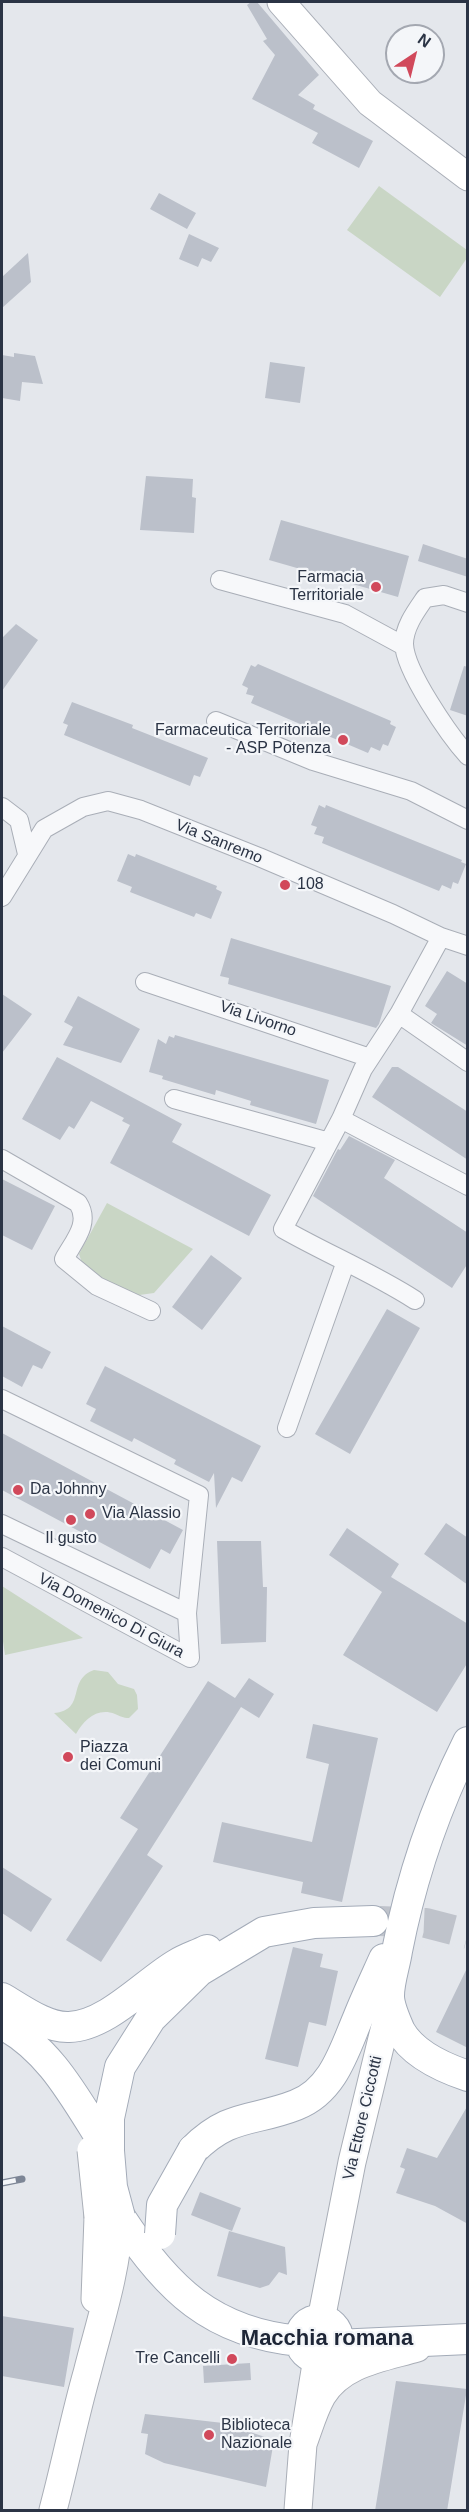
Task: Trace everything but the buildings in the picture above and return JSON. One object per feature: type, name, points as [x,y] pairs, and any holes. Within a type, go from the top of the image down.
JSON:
[{"type":"main road","points":[[281,2],[370,103],[468,177]]},
{"type":"main road","points":[[164,2276],[160,2234],[162,2205],[193,2150],[210,2134],[235,2120],[270,2114],[299,2104],[321,2089],[347,2050],[357,2020],[404,1915],[419,1864],[454,1768],[468,1742]]},
{"type":"main road","name":"Via Ettore Ciccotti","points":[[318,2348],[306,2325],[321,2320],[352,2162],[385,2026],[404,1915]]},
{"type":"main road","points":[[2,1998],[36,2018],[69,2027],[89,2022],[125,2002],[178,1963],[222,1944],[264,1932],[314,1923],[373,1921]]},
{"type":"main road","points":[[100,2151],[120,2067],[151,2018],[199,1971],[264,1932]]},
{"type":"main road","points":[[389,1996],[400,2031],[411,2044],[441,2065],[468,2076]]},
{"type":"main road","points":[[2,2024],[32,2045],[52,2066],[81,2110],[100,2151],[112,2187],[109,2217],[118,2255],[52,2511]]},
{"type":"main road","points":[[109,2217],[180,2292],[218,2320],[266,2338],[318,2348],[468,2339]]},
{"type":"main road","points":[[303,2444],[322,2396],[336,2379],[360,2364],[438,2342]]},
{"type":"main road","points":[[298,2511],[303,2444],[318,2348]]},
{"type":"street","points":[[220,580],[345,614],[405,646]]},
{"type":"street","points":[[468,603],[444,595],[425,598],[411,618],[405,646],[416,680],[449,734],[468,756]]},
{"type":"street","points":[[216,721],[313,761],[411,791],[468,820]]},
{"type":"street","name":"Via Sanremo","points":[[2,897],[44,828],[83,807],[108,801],[141,810],[266,860],[441,937],[468,946]]},
{"type":"street","points":[[2,807],[19,820],[27,854]]},
{"type":"street","points":[[415,1300],[373,1273],[345,1264],[283,1229],[341,1119],[370,1058],[399,1014],[441,937]]},
{"type":"street","name":"Via Livorno","points":[[145,982],[370,1058]]},
{"type":"street","points":[[399,1014],[468,1062]]},
{"type":"street","points":[[174,1099],[329,1142]]},
{"type":"street","points":[[341,1119],[468,1186]]},
{"type":"street","points":[[2,1159],[78,1203],[83,1211],[84,1226],[64,1259],[97,1286],[151,1311]]},
{"type":"street","points":[[287,1428],[345,1264]]},
{"type":"street","points":[[2,1399],[199,1495],[187,1613]]},
{"type":"street","name":"Via Domenico Di Giura","points":[[2,1524],[187,1613],[190,1658],[2,1557]]},
{"type":"green space","points":[[379,186],[467,250],[467,258],[440,297],[347,230]]},
{"type":"green space","points":[[107,1203],[193,1249],[154,1293],[132,1296],[83,1266],[79,1254]]},
{"type":"green space","points":[[2,1586],[83,1638],[5,1655],[2,1634]]},
{"type":"green space","points":[[94,1670],[108,1672],[118,1684],[134,1689],[138,1709],[129,1718],[108,1712],[92,1716],[76,1734],[54,1713],[64,1711],[70,1706],[81,1681]]},
{"type":"tunnel","points":[[379,1921],[426,1923],[468,1934]]},
{"type":"railway","points":[[2,2183],[22,2179]]},
{"type":"place","name":"Farmacia Territoriale","points":[[376,587]]},
{"type":"place","name":"Farmaceutica Territoriale - ASP Potenza","points":[[343,740]]},
{"type":"place","name":"108","points":[[285,885]]},
{"type":"place","name":"Da Johnny","points":[[18,1490]]},
{"type":"place","name":"Via Alassio","points":[[90,1514]]},
{"type":"place","name":"Il gusto","points":[[71,1520]]},
{"type":"place","name":"Piazza dei Comuni","points":[[68,1757]]},
{"type":"place","name":"Tre Cancelli","points":[[232,2359]]},
{"type":"place","name":"Biblioteca Nazionale","points":[[209,2435]]},
{"type":"district","name":"Macchia romana","points":[[327,2339]]}]
